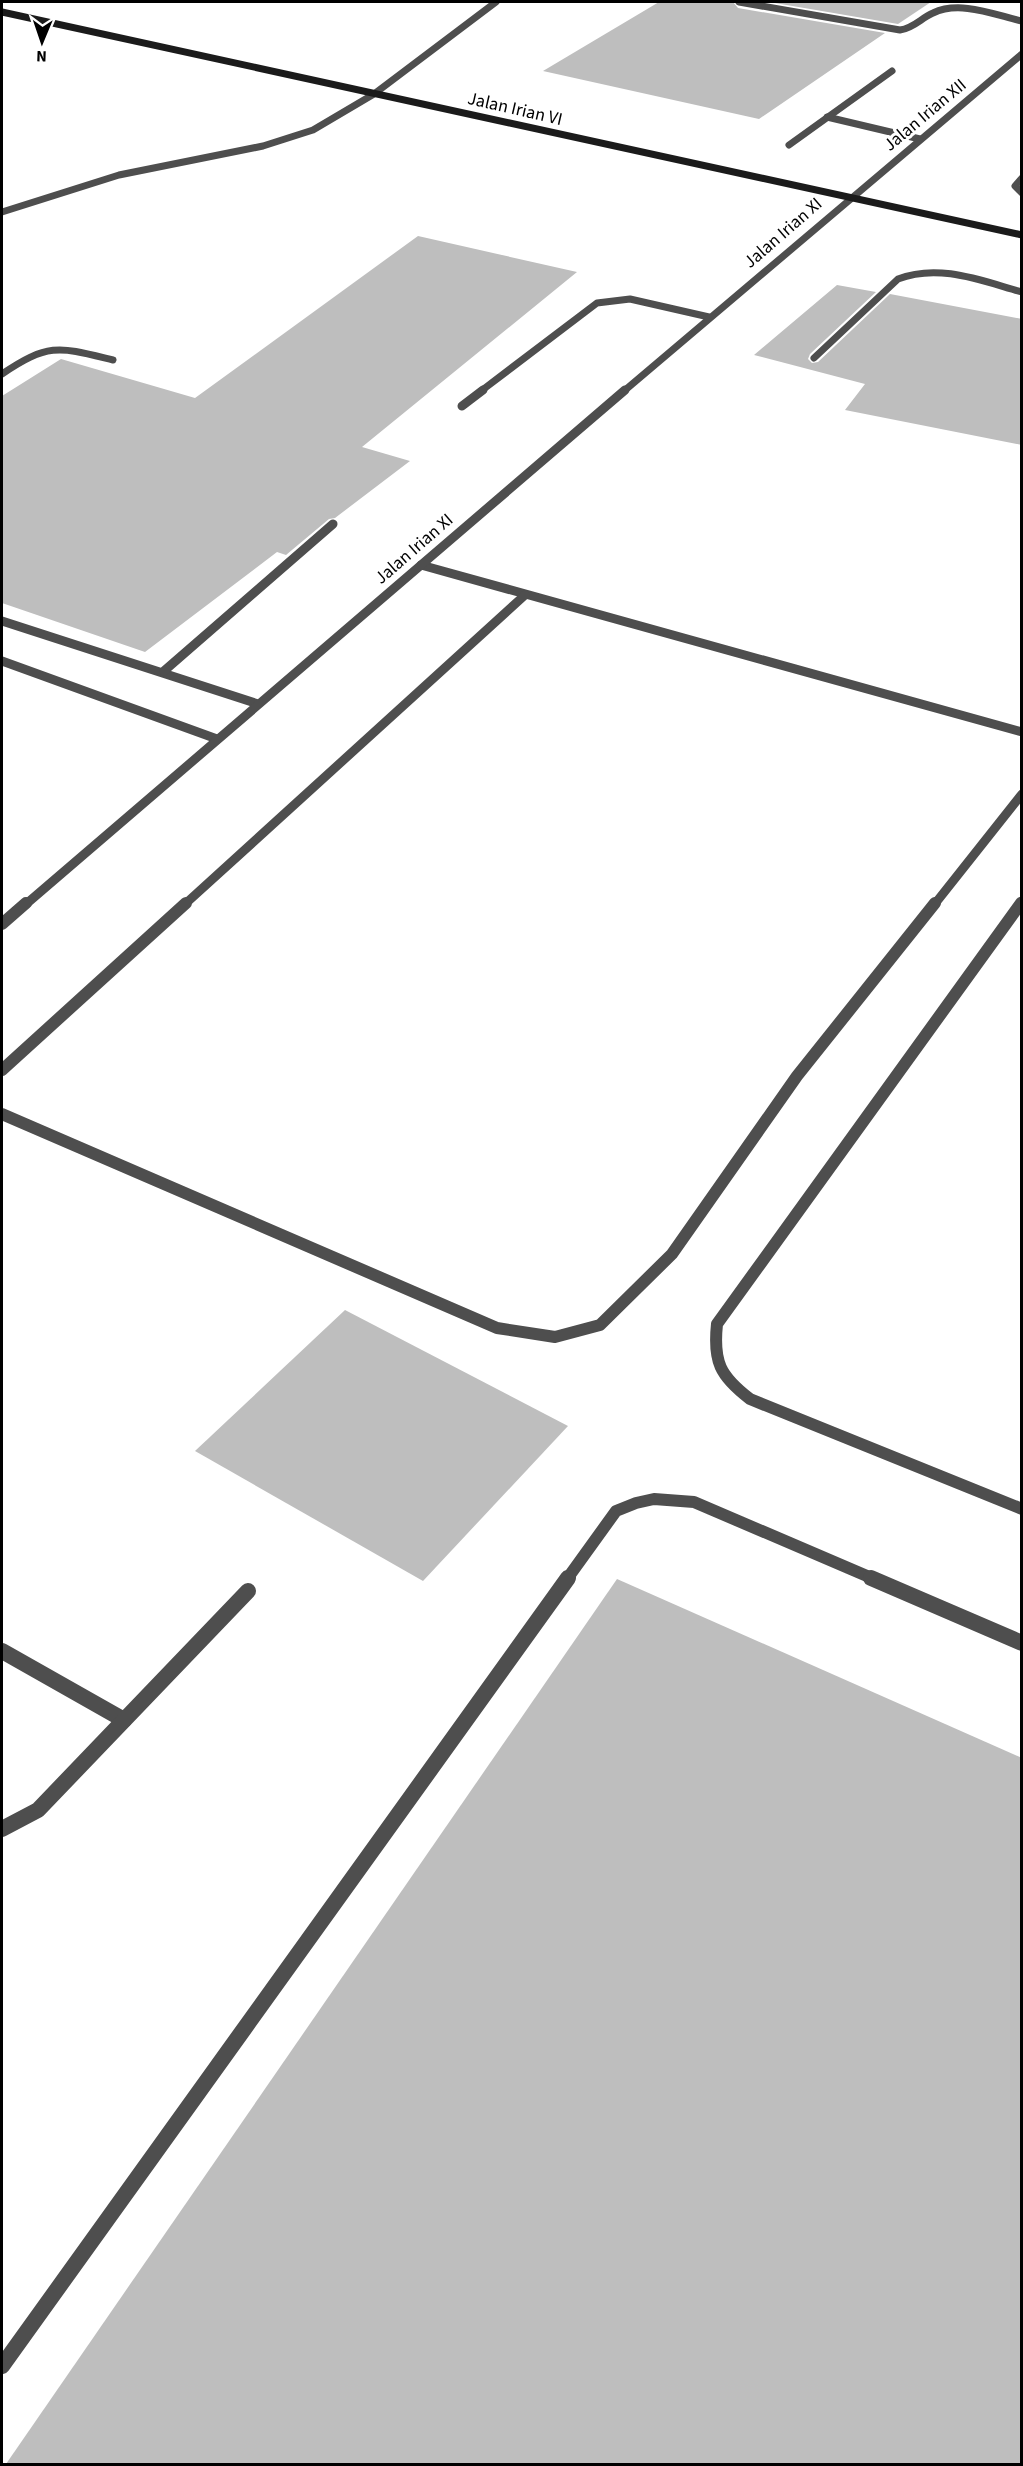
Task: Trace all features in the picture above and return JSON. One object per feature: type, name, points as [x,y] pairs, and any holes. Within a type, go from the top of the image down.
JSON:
[{"type":"street","points":[[4,210],[157,167],[241,151],[297,136],[317,128],[377,93],[496,2]]},
{"type":"street","points":[[739,2],[900,30],[911,28],[937,11],[965,9],[1022,21]]},
{"type":"street","points":[[965,9],[975,2]]},
{"type":"street","name":"Jalan Irian VI","points":[[2,12],[1022,236]]},
{"type":"street","name":"Jalan Irian XII","points":[[848,199],[1022,54]]},
{"type":"street","points":[[789,145],[892,71]]},
{"type":"street","points":[[827,117],[920,139]]},
{"type":"street","points":[[1022,178],[1015,186],[1022,193]]},
{"type":"street","name":"Jalan Irian XI","points":[[2,924],[848,199]]},
{"type":"street","points":[[814,358],[898,279],[909,273],[940,272],[1022,292]]},
{"type":"street","points":[[462,406],[591,305],[602,301],[630,298],[709,317]]},
{"type":"street","points":[[2,374],[30,355],[45,351],[62,349],[113,360]]},
{"type":"street","points":[[164,671],[333,524]]},
{"type":"street","points":[[421,565],[1022,732]]},
{"type":"street","points":[[2,1070],[525,595]]},
{"type":"street","points":[[2,621],[164,671],[258,704]]},
{"type":"street","points":[[2,661],[217,739]]},
{"type":"street","points":[[2,1114],[497,1328],[555,1338],[600,1325],[672,1254],[797,1076],[1022,794]]},
{"type":"street","points":[[1022,901],[717,1324],[714,1346],[719,1370],[732,1386],[750,1399],[1022,1509]]},
{"type":"street","points":[[2,2366],[616,1510],[637,1501],[666,1497],[694,1502],[1022,1643]]},
{"type":"street","points":[[2,1829],[38,1810],[248,1591]]},
{"type":"street","points":[[2,1652],[124,1720]]},
{"type":"building","points":[[659,2],[733,2],[738,8],[885,33],[759,119],[543,71]]},
{"type":"building","points":[[769,2],[931,2],[898,24]]},
{"type":"building","points":[[418,236],[577,272],[362,447],[410,461],[335,518],[329,519],[286,555],[277,552],[145,652],[2,603],[2,396],[61,359],[195,398]]},
{"type":"building","points":[[837,285],[876,292],[810,354],[808,359],[812,363],[818,362],[890,294],[1022,319],[1022,445],[845,410],[865,384],[754,355]]},
{"type":"building","points":[[345,1310],[568,1426],[423,1581],[195,1451]]},
{"type":"building","points":[[617,1579],[1022,1758],[1022,2464],[6,2464]]}]
